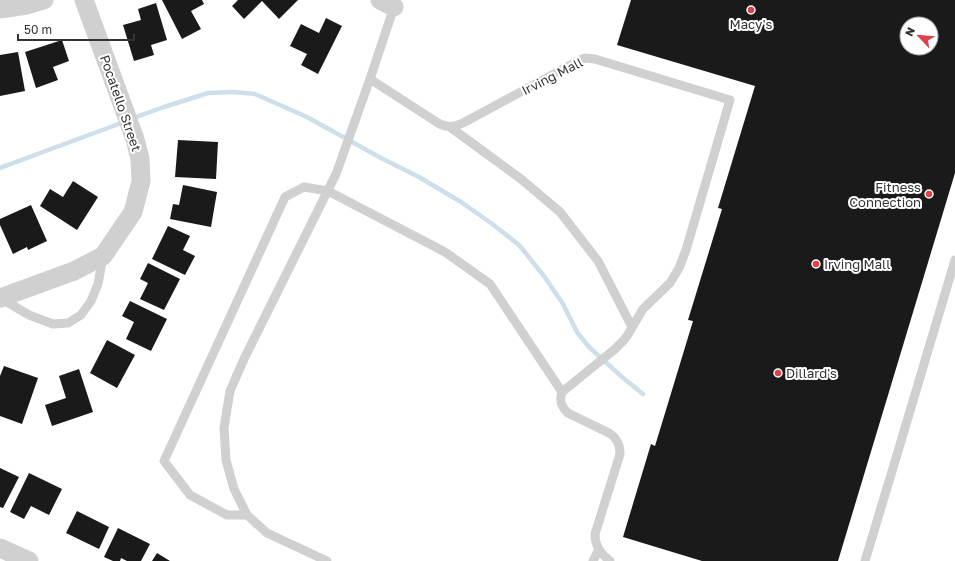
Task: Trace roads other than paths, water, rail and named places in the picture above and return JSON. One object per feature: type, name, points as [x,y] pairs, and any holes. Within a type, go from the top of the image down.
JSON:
[{"type":"street","points":[[0,9],[27,5],[44,0]]},
{"type":"street","name":"Pocatello Street","points":[[0,298],[74,271],[103,256],[132,212],[141,181],[140,159],[135,139],[84,0]]},
{"type":"street","points":[[0,548],[29,561]]},
{"type":"lane","points":[[326,561],[267,533],[247,515],[234,489],[226,460],[224,428],[230,391],[244,359],[336,174],[370,79],[390,2]]},
{"type":"lane","name":"Irving Mall","points":[[450,127],[463,123],[585,58],[595,59],[730,100],[686,250],[679,268],[670,283],[643,309],[623,342],[562,392]]},
{"type":"lane","points":[[370,79],[442,125],[450,127],[521,179],[560,212],[598,261],[632,327]]},
{"type":"lane","points":[[247,515],[227,515],[190,495],[164,461],[285,197],[304,187],[328,191],[445,252],[490,284],[562,392],[560,398],[564,409],[568,413],[614,436],[618,442],[620,454],[595,534],[596,545],[603,555],[610,561]]},
{"type":"lane","points":[[0,298],[29,315],[53,324],[68,323],[81,316],[91,301],[98,284],[103,256]]},
{"type":"lane","points":[[865,561],[955,260]]},
{"type":"lane","points":[[593,561],[599,549]]},
{"type":"waterway","points":[[133,118],[208,93],[233,92],[255,94],[307,117],[419,177],[461,202],[519,245],[544,276],[563,304],[577,332],[589,347],[643,394]]},
{"type":"waterway","points":[[0,168],[124,122]]},
{"type":"place","name":"Macy's","points":[[751,10]]},
{"type":"place","name":"Fitness Connection","points":[[929,194]]},
{"type":"place","name":"Irving Mall","points":[[816,264]]},
{"type":"place","name":"Dillard's","points":[[778,373]]}]
